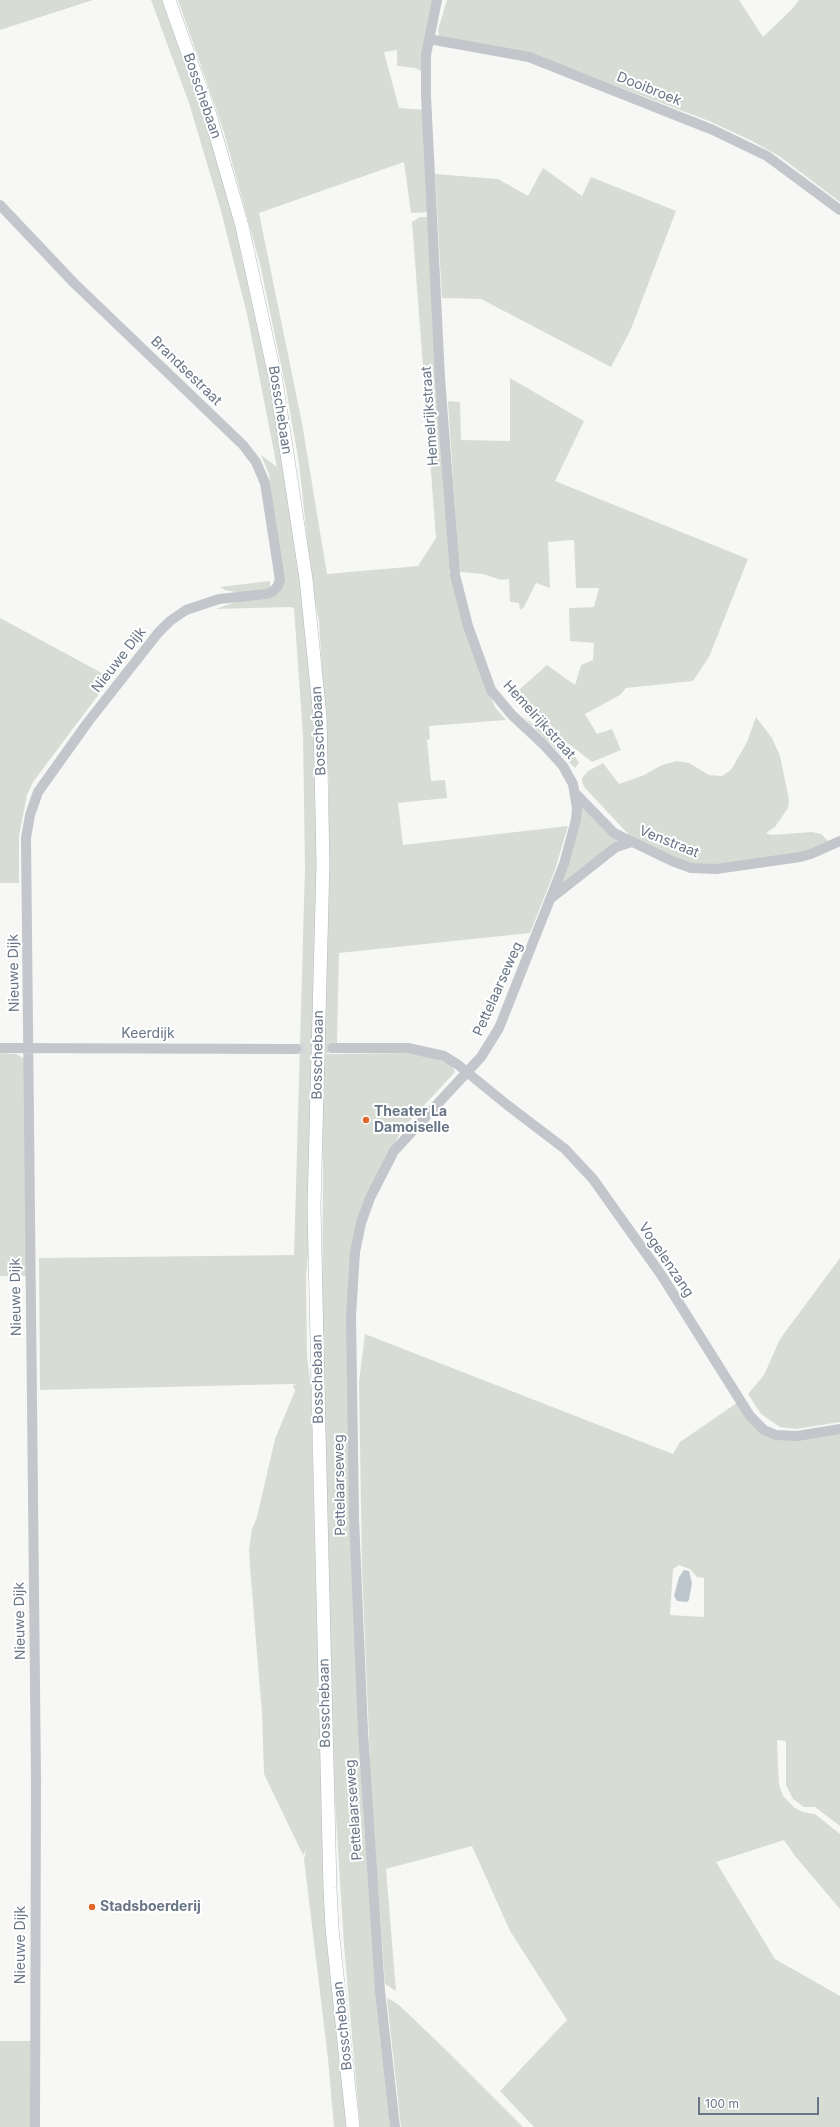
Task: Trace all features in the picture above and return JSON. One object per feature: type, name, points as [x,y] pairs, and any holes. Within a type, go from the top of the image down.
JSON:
[{"type":"main road","name":"Bosschebaan","points":[[169,0],[210,115],[242,226],[276,381],[306,579],[320,717],[323,863],[314,1207],[319,1423],[330,1888],[332,1928],[353,2127]]},
{"type":"street","name":"Hemelrijkstraat","points":[[437,0],[426,54],[426,96],[440,378],[455,575],[468,626],[491,690],[512,715],[563,766],[574,784],[576,793]]},
{"type":"street","name":"Dooibroek","points":[[429,39],[529,57],[713,130],[767,156],[840,210]]},
{"type":"street","name":"Brandsestraat","points":[[0,205],[74,283],[243,445],[256,462],[265,483],[280,580],[272,592]]},
{"type":"street","name":"Nieuwe Dijk","points":[[36,2127],[36,1779],[26,838],[30,815],[38,792],[88,722],[170,621],[186,610],[204,603],[272,592]]},
{"type":"street","name":"Venstraat","points":[[576,793],[614,833],[685,866],[705,869],[806,855],[840,841]]},
{"type":"street","name":"Pettelaarseweg","points":[[395,2127],[380,1990],[363,1731],[354,1518],[352,1280],[361,1223],[380,1175],[394,1151],[409,1132],[467,1072],[491,1043],[499,1028],[564,864],[576,820],[576,793]]},
{"type":"street","points":[[550,899],[616,847],[632,842]]},
{"type":"street","name":"Keerdijk","points":[[0,1048],[296,1049]]},
{"type":"street","points":[[333,1048],[408,1048],[427,1051],[444,1056],[467,1072]]},
{"type":"street","name":"Vogelenzang","points":[[467,1072],[565,1149],[593,1179],[662,1276],[750,1416],[764,1430],[776,1435],[797,1436],[840,1429]]},
{"type":"shaded area","points":[[0,0],[93,0],[0,30]]},
{"type":"shaded area","points":[[151,0],[166,0],[199,92],[263,329],[311,639],[318,786],[311,1222],[306,1277],[307,1356],[311,1387],[319,1713],[327,1863],[349,2127],[334,2127],[328,2059],[304,1859],[306,1850],[303,1855],[264,1774],[262,1714],[249,1549],[252,1529],[257,1517],[275,1439],[295,1391],[293,1385],[298,1385],[292,1384],[40,1390],[39,1258],[294,1255],[305,868],[303,736],[294,608],[216,609],[237,601],[270,596],[282,577],[269,474],[261,455],[277,467],[247,314],[220,207],[189,103]]},
{"type":"shaded area","points":[[178,0],[436,0],[424,72],[415,68],[397,66],[397,50],[384,52],[399,108],[425,110],[430,212],[411,213],[404,162],[259,213],[302,423],[327,574],[418,566],[436,538],[412,222],[420,217],[431,217],[451,567],[449,571],[482,676],[495,707],[506,720],[429,726],[430,739],[427,740],[431,781],[445,780],[447,798],[398,803],[403,845],[568,826],[555,870],[530,933],[339,953],[337,1044],[326,1044],[326,1054],[409,1053],[426,1055],[452,1065],[455,1072],[403,1128],[377,1175],[354,1252],[355,1629],[364,1823],[375,1973],[391,2127],[360,2127],[344,1945],[334,1785],[322,1320],[323,1174],[321,1070],[329,882],[329,785],[319,621],[312,586],[299,463],[286,389],[260,264],[223,129]]},
{"type":"shaded area","points":[[447,0],[739,0],[763,37],[791,10],[799,0],[840,0],[840,202],[779,156],[752,141],[709,121],[548,60],[439,37],[438,30]]},
{"type":"shaded area","points":[[543,168],[582,196],[591,177],[676,211],[631,329],[611,367],[481,299],[442,298],[435,174],[498,179],[528,196]]},
{"type":"shaded area","points":[[510,378],[584,421],[555,481],[748,559],[709,657],[693,681],[626,688],[620,695],[585,714],[597,734],[612,729],[621,750],[592,762],[523,708],[512,696],[547,665],[575,685],[581,665],[593,660],[594,643],[570,641],[569,608],[594,607],[599,588],[576,588],[574,540],[548,542],[550,588],[536,583],[524,607],[520,610],[519,603],[510,602],[509,579],[501,580],[483,574],[459,572],[448,401],[460,402],[461,440],[510,441]]},
{"type":"shaded area","points":[[270,581],[270,589],[245,594],[225,590],[220,587]]},
{"type":"shaded area","points":[[0,618],[111,678],[33,782],[27,795],[19,836],[19,883],[0,883]]},
{"type":"shaded area","points":[[521,715],[575,756],[579,763],[575,768]]},
{"type":"shaded area","points":[[756,717],[772,738],[780,756],[789,800],[788,808],[775,827],[766,833],[771,835],[812,832],[821,834],[831,844],[812,852],[731,865],[684,864],[631,837],[585,788],[582,782],[582,778],[588,771],[603,763],[619,784],[644,775],[662,765],[677,761],[689,763],[709,775],[722,776],[731,770],[747,742]]},
{"type":"shaded area","points":[[580,806],[623,841],[560,887]]},
{"type":"shaded area","points":[[0,1053],[17,1054],[24,1059],[27,1276],[0,1276]]},
{"type":"shaded area","points":[[840,1258],[840,1422],[796,1429],[780,1427],[761,1414],[748,1394],[764,1375],[780,1339]]},
{"type":"shaded area","points":[[365,1334],[673,1454],[680,1442],[741,1400],[776,1436],[840,1431],[840,1826],[815,1807],[804,1807],[793,1799],[786,1785],[786,1741],[777,1740],[779,1784],[783,1796],[795,1808],[803,1812],[815,1814],[840,1834],[840,1909],[795,1856],[784,1840],[716,1862],[775,1959],[840,1996],[840,2127],[534,2127],[500,2091],[567,2020],[510,1931],[472,1846],[386,1869],[396,1991],[385,1984],[371,1786],[362,1569],[359,1382]],"holes":[[[679,1565],[690,1569],[697,1577],[704,1578],[704,1617],[670,1615],[673,1569]]]},
{"type":"shaded area","points":[[684,1570],[689,1571],[692,1583],[689,1600],[687,1602],[677,1601],[674,1596],[679,1577]]},
{"type":"shaded area","points":[[388,1998],[399,2005],[523,2127],[401,2127]]},
{"type":"shaded area","points":[[0,2041],[36,2041],[36,2127],[0,2127]]},
{"type":"tunnel","points":[[296,1049],[333,1048]]},
{"type":"place","name":"Theater La Damoiselle","points":[[366,1120]]},
{"type":"place","name":"Stadsboerderij","points":[[92,1907]]}]
